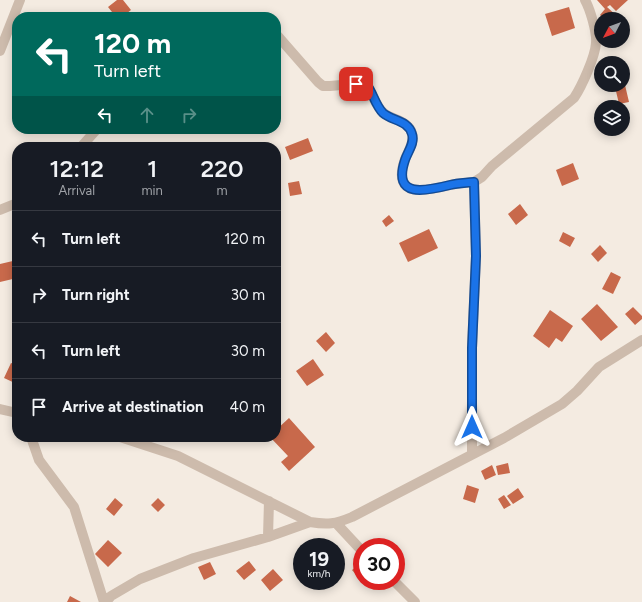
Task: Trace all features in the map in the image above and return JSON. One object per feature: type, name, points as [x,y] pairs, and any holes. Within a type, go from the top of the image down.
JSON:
[{"type":"street","points":[[15,12],[20,0]]},
{"type":"street","points":[[281,40],[323,86],[364,83],[368,86],[384,113],[404,123],[410,128],[413,140],[402,169],[403,180],[412,190],[422,191],[474,182],[482,177],[492,166],[574,98],[580,89],[596,42],[590,10],[585,0]]},
{"type":"street","points":[[0,51],[12,20]]},
{"type":"street","points":[[85,142],[93,134]]},
{"type":"street","points":[[472,454],[472,348],[476,256],[474,182]]},
{"type":"street","points":[[0,210],[12,205]]},
{"type":"street","points":[[135,442],[178,456],[310,522],[322,524],[336,523],[352,517],[504,438],[562,404],[577,391],[599,367],[642,340]]},
{"type":"street","points":[[0,409],[12,412]]},
{"type":"street","points":[[33,442],[39,460],[74,507],[105,602],[111,596],[140,579],[194,558],[268,537],[310,522]]},
{"type":"street","points":[[268,537],[269,501]]},
{"type":"street","points":[[336,523],[353,541]]},
{"type":"street","points":[[403,590],[415,602]]},
{"type":"building","points":[[117,0],[123,0],[131,10],[128,12],[112,12],[108,7]]},
{"type":"building","points":[[597,0],[628,0],[616,11],[610,5],[607,7],[612,12],[602,12],[605,9]]},
{"type":"building","points":[[569,7],[575,28],[552,36],[545,14]]},
{"type":"building","points":[[616,92],[627,92],[629,100],[618,100]]},
{"type":"building","points":[[308,138],[313,151],[290,160],[285,147]]},
{"type":"building","points":[[573,163],[579,179],[562,186],[556,170]]},
{"type":"building","points":[[299,181],[302,194],[290,196],[288,183]]},
{"type":"building","points":[[520,204],[528,215],[516,225],[508,214]]},
{"type":"building","points":[[389,215],[394,221],[386,227],[382,221]]},
{"type":"building","points":[[429,229],[438,248],[408,262],[399,243]]},
{"type":"building","points":[[563,232],[575,238],[570,247],[559,241]]},
{"type":"building","points":[[600,245],[607,253],[598,262],[591,254]]},
{"type":"building","points":[[12,261],[12,279],[0,282],[0,264]]},
{"type":"building","points":[[611,272],[621,277],[613,294],[602,289]]},
{"type":"building","points":[[597,304],[618,327],[601,341],[581,319]]},
{"type":"building","points":[[633,307],[642,316],[642,319],[635,325],[625,314]]},
{"type":"building","points":[[550,310],[573,326],[562,342],[556,338],[549,348],[533,336]]},
{"type":"building","points":[[326,332],[335,343],[326,352],[316,341]]},
{"type":"building","points":[[313,359],[324,375],[307,386],[296,371]]},
{"type":"building","points":[[11,363],[12,363],[12,382],[4,378]]},
{"type":"building","points":[[289,418],[315,447],[289,471],[281,462],[288,456],[275,442],[281,442],[281,425]]},
{"type":"building","points":[[508,463],[510,473],[498,475],[496,466]]},
{"type":"building","points":[[492,465],[496,475],[485,480],[481,471]]},
{"type":"building","points":[[467,485],[479,489],[475,503],[463,499]]},
{"type":"building","points":[[518,488],[524,497],[513,504],[507,496]]},
{"type":"building","points":[[504,495],[511,505],[504,509],[498,499]]},
{"type":"building","points":[[115,498],[123,505],[114,516],[106,509]]},
{"type":"building","points":[[158,498],[165,505],[158,512],[151,505]]},
{"type":"building","points":[[108,540],[122,553],[108,567],[95,554]]},
{"type":"building","points":[[249,561],[256,570],[244,580],[236,571]]},
{"type":"building","points":[[210,562],[216,574],[204,580],[198,567]]},
{"type":"building","points":[[273,569],[283,580],[270,591],[261,580]]},
{"type":"building","points":[[70,596],[81,602],[67,602]]},
{"type":"route","points":[[356,84],[366,84],[381,111],[386,115],[404,123],[410,128],[413,140],[402,169],[403,180],[407,186],[412,190],[422,191],[474,182],[476,256],[472,348],[472,427]]}]
